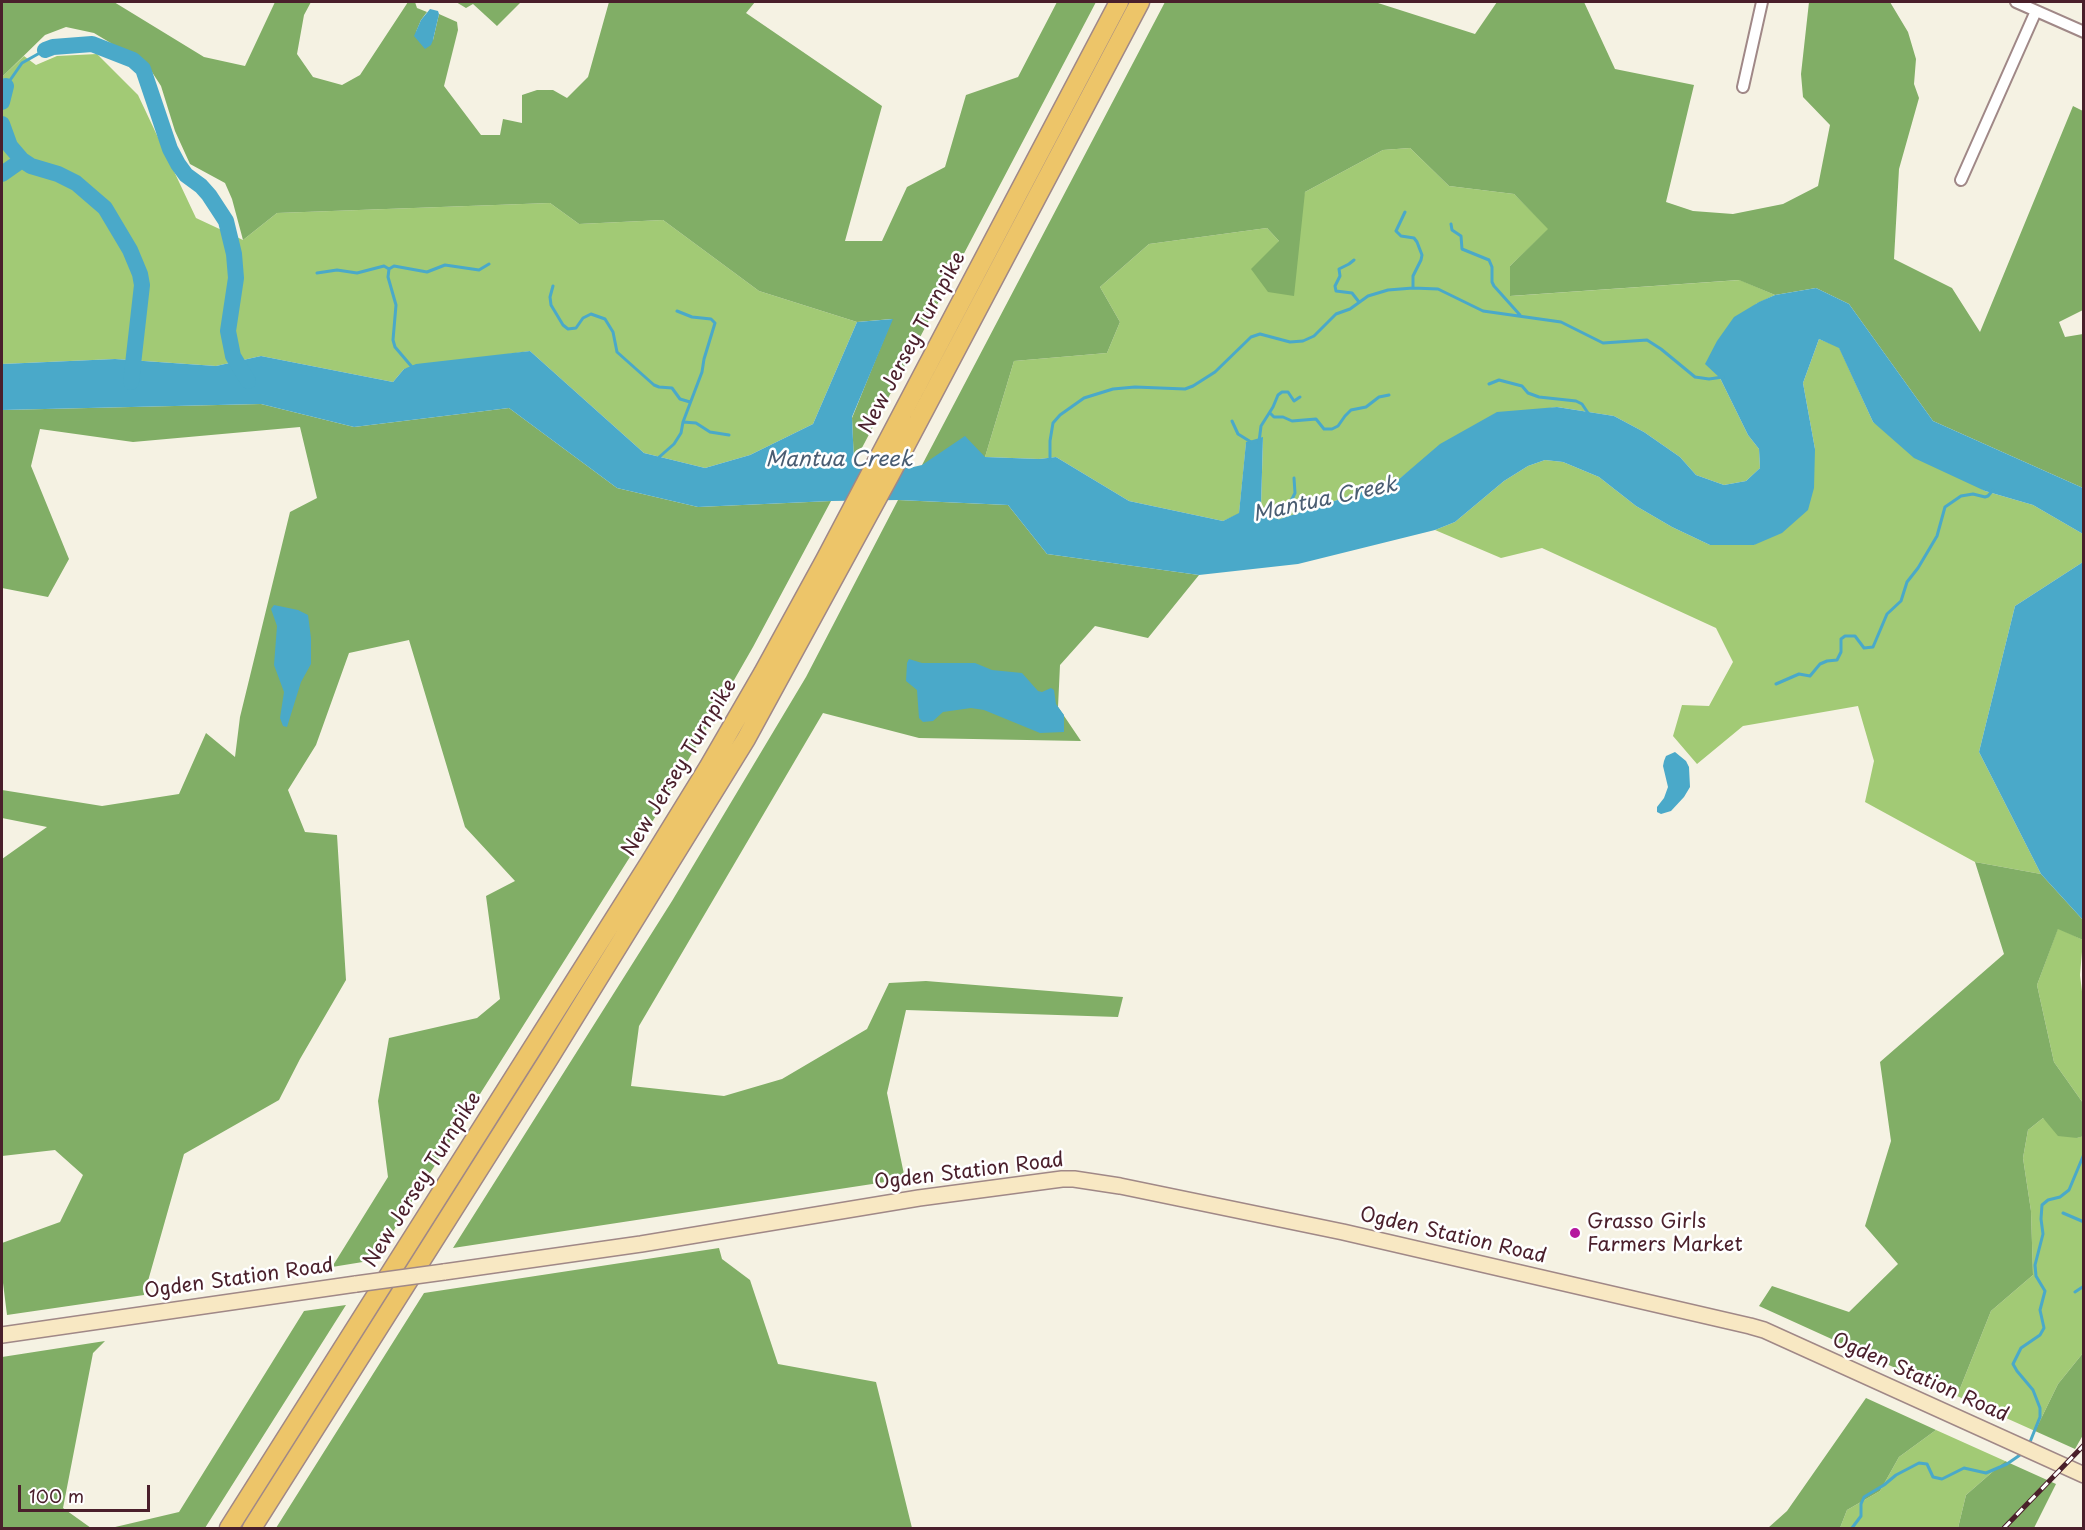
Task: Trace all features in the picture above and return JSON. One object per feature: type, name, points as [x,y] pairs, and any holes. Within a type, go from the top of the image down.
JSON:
[{"type":"highway","name":"New Jersey Turnpike","points":[[252,1528],[746,739],[856,519],[880,454],[1119,2]]},
{"type":"highway","name":"New Jersey Turnpike","points":[[229,1528],[673,824],[856,519],[900,455],[1140,2]]},
{"type":"street","points":[[1743,87],[1762,2]]},
{"type":"street","points":[[2016,2],[2084,32]]},
{"type":"street","points":[[1961,180],[2036,10]]},
{"type":"street","name":"Ogden Station Road","points":[[2,1335],[640,1244],[919,1198],[1074,1179],[1120,1186],[1343,1232],[1764,1330],[2084,1475]]},
{"type":"green space","points":[[2,2],[114,2],[204,57],[245,66],[275,2],[311,2],[304,15],[297,54],[313,77],[342,85],[360,75],[408,2],[415,2],[417,8],[427,12],[416,32],[433,40],[439,14],[457,22],[458,30],[444,86],[481,135],[500,135],[503,119],[522,123],[522,95],[537,90],[553,90],[567,98],[588,77],[609,2],[755,2],[746,13],[882,106],[845,241],[882,241],[907,187],[945,167],[966,95],[1018,77],[1057,2],[1096,2],[854,463],[852,418],[892,319],[857,322],[759,291],[663,220],[579,224],[550,203],[277,213],[243,240],[232,199],[225,183],[190,164],[175,131],[161,86],[150,69],[94,33],[66,27],[45,35],[2,77]]},
{"type":"green space","points":[[456,2],[521,2],[497,26],[473,4],[466,8]]},
{"type":"green space","points":[[1165,2],[1378,2],[1475,34],[1497,2],[1584,2],[1615,69],[1694,85],[1666,202],[1693,211],[1733,214],[1783,204],[1818,186],[1830,125],[1803,97],[1801,74],[1809,2],[1890,2],[1908,32],[1916,59],[1914,84],[1919,98],[1899,169],[1894,259],[1952,288],[1980,332],[2073,106],[2083,111],[2083,310],[2059,322],[2065,337],[2083,334],[2083,488],[1933,421],[1849,304],[1816,288],[1775,295],[1739,280],[1510,296],[1510,266],[1548,229],[1514,194],[1449,186],[1410,148],[1383,150],[1305,192],[1294,296],[1268,292],[1251,269],[1279,241],[1267,228],[1149,244],[1100,287],[1120,322],[1107,353],[1014,361],[985,457],[922,465]]},
{"type":"green space","points":[[97,54],[138,95],[196,218],[243,240],[277,213],[550,203],[579,224],[663,220],[759,291],[857,322],[813,424],[750,455],[705,468],[644,453],[530,351],[404,369],[393,382],[261,356],[216,366],[115,359],[2,364],[2,77],[24,56],[36,65],[57,56]]},
{"type":"green space","points":[[1410,148],[1449,186],[1514,194],[1549,229],[1510,266],[1511,296],[1740,280],[1775,295],[1756,304],[1720,378],[1748,435],[1759,449],[1760,468],[1746,481],[1724,485],[1696,475],[1680,457],[1644,432],[1614,416],[1557,407],[1529,411],[1416,466],[1398,480],[1277,520],[1261,507],[1263,438],[1246,443],[1239,514],[1223,521],[1129,501],[1056,457],[1039,459],[985,457],[1014,361],[1107,353],[1120,322],[1100,287],[1149,244],[1267,228],[1279,241],[1268,292],[1305,192],[1383,150]]},
{"type":"green space","points":[[1819,339],[1839,347],[1873,422],[1985,491],[2033,505],[2083,534],[2083,562],[2015,606],[1979,752],[2041,874],[1975,862],[1865,802],[1874,761],[1858,706],[1743,726],[1697,764],[1673,736],[1682,705],[1709,706],[1733,662],[1716,628],[1542,548],[1501,558],[1435,530],[1455,522],[1504,481],[1528,466],[1545,460],[1563,462],[1599,477],[1636,506],[1710,545],[1754,545],[1815,449],[1803,383]]},
{"type":"green space","points":[[261,404],[354,427],[509,408],[617,488],[698,507],[831,501],[753,647],[659,811],[375,1260],[332,1267],[388,1177],[378,1101],[389,1038],[477,1018],[500,999],[486,896],[515,881],[465,827],[409,640],[349,653],[316,745],[288,790],[305,832],[337,835],[346,980],[279,1100],[184,1154],[144,1295],[7,1315],[2,1275],[2,1243],[60,1222],[83,1175],[55,1150],[2,1156],[2,859],[47,827],[2,818],[2,790],[102,806],[179,794],[206,733],[235,757],[240,717],[290,512],[317,498],[300,427],[133,442],[40,429],[31,466],[69,559],[48,597],[2,588],[2,410]]},
{"type":"green space","points":[[898,500],[1008,505],[1047,554],[1199,575],[1148,638],[1095,626],[1060,665],[1058,707],[1081,741],[919,738],[823,713],[639,1026],[631,1086],[724,1096],[782,1079],[867,1029],[889,983],[926,981],[1123,997],[1118,1017],[906,1010],[887,1093],[905,1179],[453,1248],[672,901],[806,677]]},
{"type":"green space","points":[[1975,862],[2041,874],[2083,920],[2083,940],[2058,929],[2037,985],[2054,1062],[2083,1103],[2084,1136],[2077,1138],[2058,1136],[2043,1118],[2028,1130],[2023,1158],[2031,1211],[2033,1275],[1991,1311],[1957,1396],[1759,1306],[1772,1286],[1849,1312],[1898,1264],[1865,1226],[1891,1141],[1880,1062],[2004,954]]},
{"type":"green space","points":[[2058,928],[2083,940],[2080,975],[2084,1008],[2083,1103],[2054,1062],[2037,985]]},
{"type":"green space","points":[[2043,1118],[2077,1138],[2083,1136],[2083,1353],[2058,1384],[2035,1431],[1957,1396],[1991,1311],[2033,1275],[2031,1211],[2023,1158],[2028,1130]]},
{"type":"green space","points":[[719,1248],[722,1259],[750,1280],[778,1364],[876,1382],[912,1528],[276,1528],[424,1293]]},
{"type":"green space","points":[[346,1305],[205,1528],[111,1528],[179,1512],[304,1311]]},
{"type":"green space","points":[[105,1341],[93,1353],[63,1508],[91,1528],[2,1528],[2,1357]]},
{"type":"green space","points":[[2083,1353],[2083,1435],[2075,1449],[2035,1431],[2058,1384]]},
{"type":"green space","points":[[1866,1398],[1936,1430],[1899,1457],[1880,1491],[1847,1510],[1840,1528],[1768,1528],[1787,1511]]},
{"type":"green space","points":[[1936,1430],[2005,1461],[1966,1495],[1958,1528],[1840,1528],[1847,1510],[1880,1491],[1899,1457]]},
{"type":"green space","points":[[2005,1461],[2056,1484],[2034,1528],[1958,1528],[1966,1495]]},
{"type":"water","points":[[430,9],[438,11],[439,14],[431,45],[425,49],[414,36],[421,20]]},
{"type":"water","points":[[1816,288],[1849,304],[1933,421],[2083,488],[2083,534],[2033,505],[1985,491],[1914,458],[1873,422],[1839,348],[1819,339],[1803,383],[1815,449],[1814,488],[1808,510],[1782,533],[1754,545],[1710,545],[1636,506],[1599,477],[1563,462],[1545,460],[1528,466],[1504,481],[1455,522],[1435,530],[1298,564],[1199,575],[1047,554],[1008,505],[898,500],[698,507],[617,488],[509,408],[354,427],[261,404],[2,410],[2,364],[115,359],[216,366],[261,356],[393,382],[404,369],[416,364],[530,351],[644,453],[705,468],[750,455],[813,424],[857,322],[893,319],[852,417],[854,463],[909,468],[922,465],[965,436],[985,457],[1039,459],[1056,457],[1129,501],[1223,521],[1239,513],[1246,442],[1263,437],[1261,507],[1277,520],[1398,480],[1440,444],[1497,412],[1557,407],[1614,416],[1644,432],[1680,457],[1696,475],[1724,485],[1746,481],[1760,468],[1759,449],[1748,435],[1720,378],[1705,364],[1717,341],[1734,317],[1775,295]]},
{"type":"water","points":[[2083,562],[2083,920],[2041,874],[1979,752],[2015,606]]},
{"type":"water","points":[[274,605],[298,610],[308,615],[311,638],[311,664],[301,682],[287,727],[283,726],[280,718],[284,692],[274,665],[277,626],[271,609]]},
{"type":"water","points":[[909,659],[922,663],[975,663],[992,670],[1022,673],[1038,691],[1042,692],[1051,688],[1054,690],[1056,704],[1064,715],[1064,732],[1040,733],[984,710],[971,708],[943,712],[933,721],[923,722],[919,718],[917,690],[906,681]]},
{"type":"water","points":[[1675,752],[1686,761],[1689,767],[1690,787],[1671,811],[1661,814],[1657,812],[1657,807],[1668,787],[1664,761],[1666,756]]},
{"type":"waterway","name":"Mantua Creek","points":[[45,50],[53,47],[92,44],[133,60],[143,69],[170,149],[178,164],[186,175],[209,195],[226,221],[234,254],[236,278],[228,331],[233,356],[248,381]]},
{"type":"waterway","name":"Mantua Creek","points":[[6,86],[22,63],[45,50]]},
{"type":"waterway","name":"Mantua Creek","points":[[2,102],[6,86]]},
{"type":"waterway","name":"Mantua Creek","points":[[2,124],[10,146],[22,160],[31,166],[58,174],[76,183],[105,208],[130,250],[142,285],[131,382]]},
{"type":"waterway","points":[[2,174],[22,160]]},
{"type":"waterway","points":[[1405,212],[1396,231],[1401,236],[1414,238],[1422,255],[1413,276],[1413,288]]},
{"type":"waterway","points":[[1451,224],[1452,230],[1461,236],[1462,249],[1489,260],[1494,286],[1520,315]]},
{"type":"waterway","points":[[1354,260],[1339,269],[1340,276],[1335,286],[1336,291],[1352,293],[1359,302]]},
{"type":"waterway","points":[[317,273],[337,270],[357,273],[384,266],[389,269],[394,266],[427,272],[445,265],[479,270],[489,264]]},
{"type":"waterway","points":[[389,269],[388,277],[396,305],[393,340],[395,347],[412,367]]},
{"type":"waterway","points":[[553,286],[550,297],[551,305],[563,325],[568,329],[576,328],[583,318],[591,314],[605,319],[613,332],[617,352],[654,385],[672,388],[680,399],[690,402]]},
{"type":"waterway","points":[[1050,460],[1053,423],[1060,415],[1084,398],[1113,389],[1135,387],[1185,389],[1215,372],[1251,337],[1260,334],[1290,342],[1303,341],[1314,336],[1336,314],[1350,309],[1368,296],[1388,290],[1438,289],[1483,311],[1561,322],[1603,343],[1647,340],[1695,377],[1709,379],[1723,377]]},
{"type":"waterway","points":[[657,459],[674,444],[681,433],[702,372],[715,323],[711,319],[692,317],[677,311]]},
{"type":"waterway","points":[[1489,384],[1499,380],[1522,386],[1528,393],[1539,397],[1576,401],[1582,404],[1590,416]]},
{"type":"waterway","points":[[1259,442],[1261,426],[1278,395],[1288,392],[1294,401],[1300,397]]},
{"type":"waterway","points":[[1270,413],[1274,417],[1283,417],[1292,421],[1316,419],[1324,429],[1332,429],[1338,426],[1351,410],[1366,407],[1379,397],[1389,395]]},
{"type":"waterway","points":[[1232,421],[1238,434],[1251,442]]},
{"type":"waterway","points":[[683,422],[696,423],[710,432],[729,435]]},
{"type":"waterway","points":[[1276,521],[1279,514],[1288,507],[1295,493],[1294,478]]},
{"type":"waterway","points":[[1776,684],[1799,674],[1810,676],[1820,664],[1837,660],[1841,652],[1841,639],[1845,636],[1855,636],[1864,648],[1873,647],[1887,614],[1901,601],[1907,582],[1937,536],[1945,507],[1961,496],[1973,494],[1985,497],[1993,490]]},
{"type":"waterway","points":[[2030,1442],[2040,1417],[2040,1408],[2033,1390],[2013,1364],[2021,1348],[2040,1335],[2044,1328],[2040,1310],[2045,1291],[2036,1276],[2035,1265],[2043,1234],[2042,1205],[2069,1190],[2084,1154]]},
{"type":"waterway","points":[[2063,1213],[2084,1222]]},
{"type":"waterway","points":[[2075,1292],[2084,1286]]},
{"type":"waterway","points":[[1852,1528],[1861,1516],[1861,1504],[1864,1497],[1896,1475],[1919,1463],[1927,1464],[1933,1477],[1942,1479],[1964,1468],[1986,1473],[2007,1464],[2020,1455]]},
{"type":"railway","points":[[2004,1528],[2084,1445]]},
{"type":"place","name":"Grasso Girls Farmers Market","points":[[1575,1233]]}]
